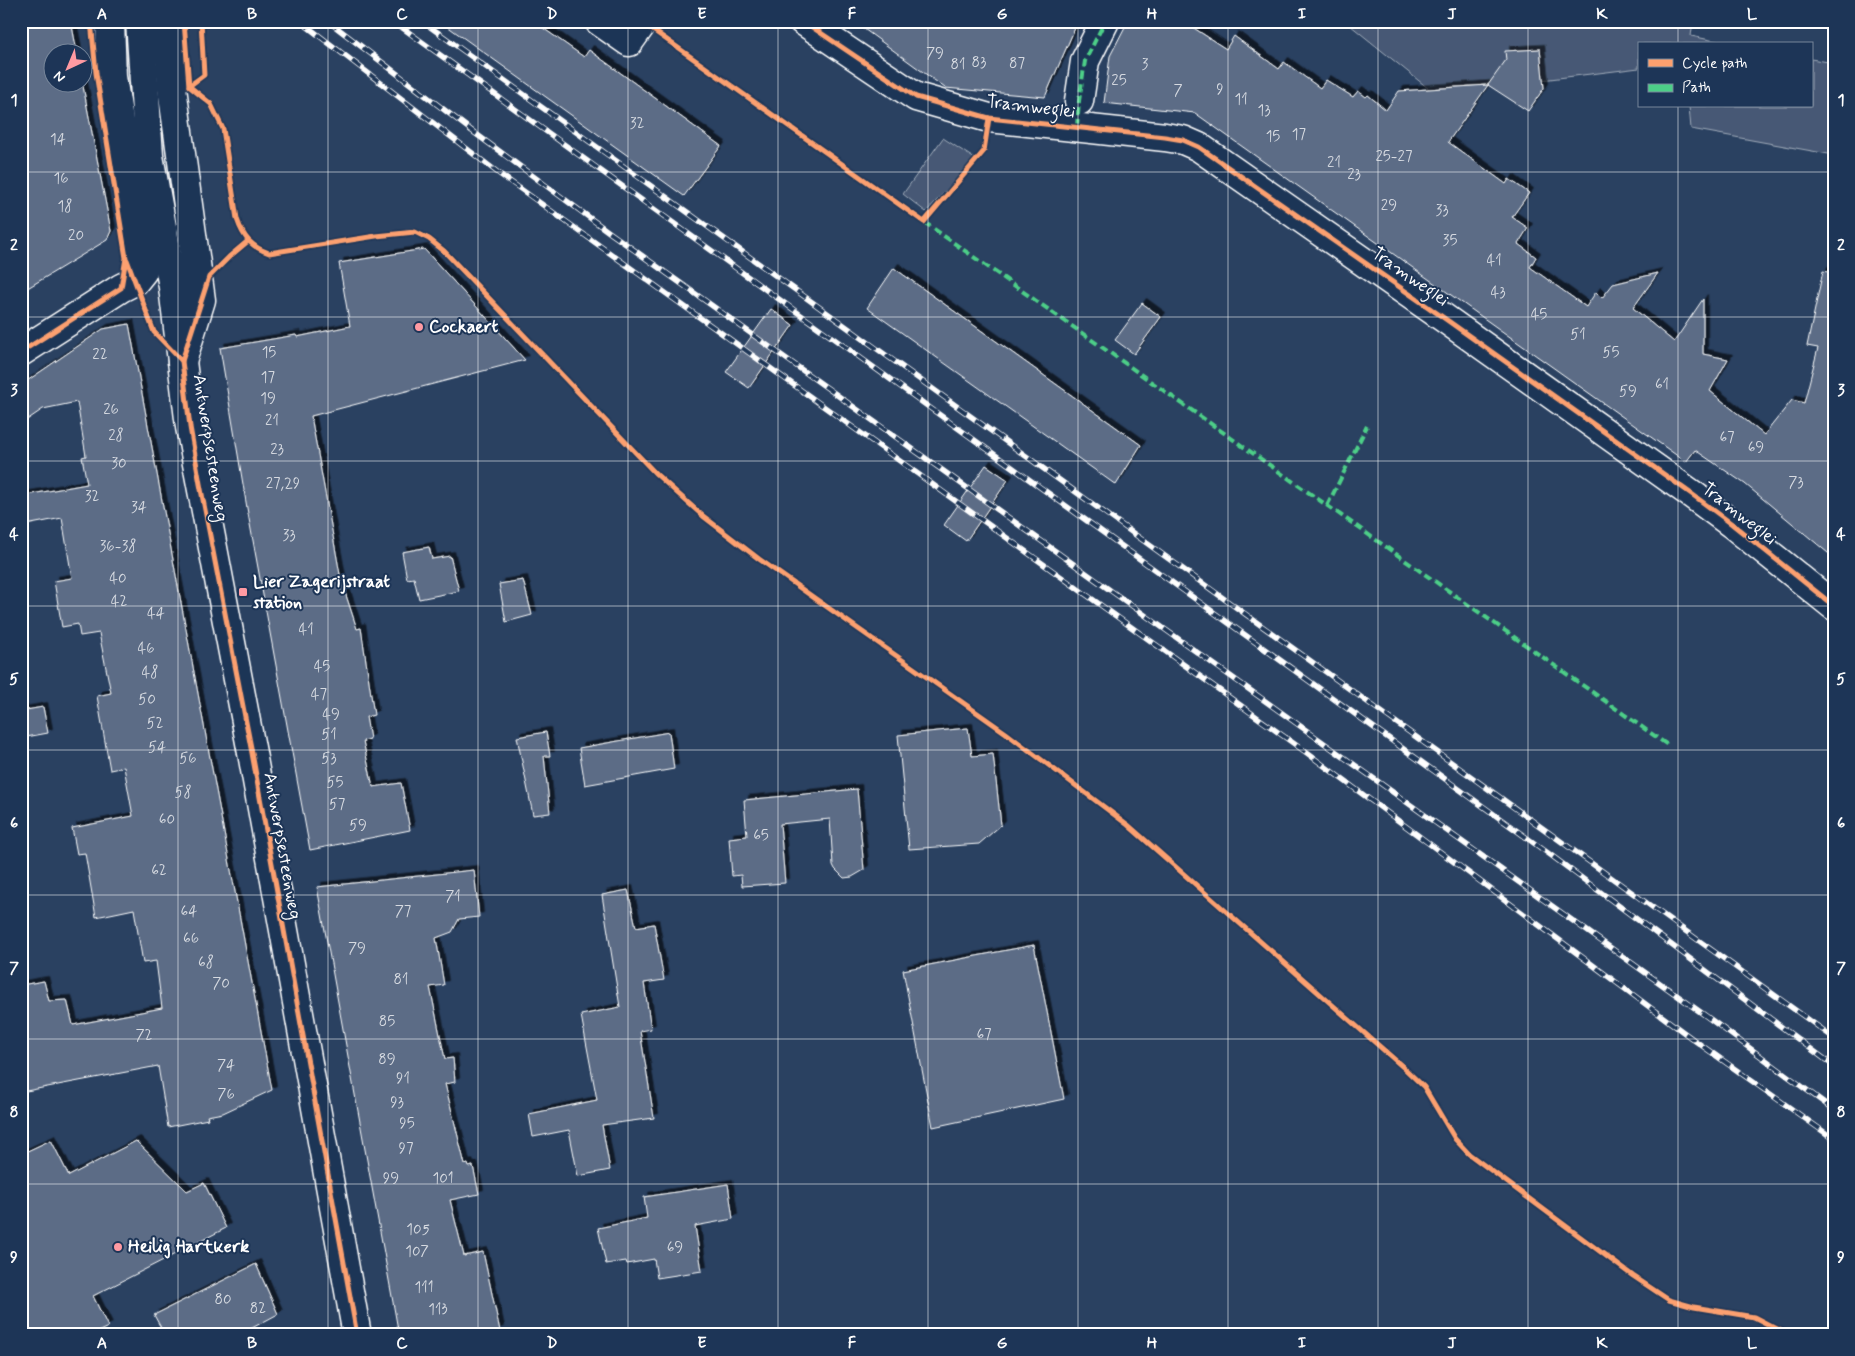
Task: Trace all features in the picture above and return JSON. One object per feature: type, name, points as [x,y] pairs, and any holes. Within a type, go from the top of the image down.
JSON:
[{"type":"street","points":[[21,352],[135,281],[142,271],[112,77],[110,21]]},
{"type":"street","name":"Antwerpsesteenweg","points":[[140,21],[149,156],[173,287],[190,427],[252,753],[357,1335]]},
{"type":"street","name":"Antwerpsesteenweg","points":[[167,21],[172,88],[201,300],[182,361]]},
{"type":"street","points":[[599,21],[636,32]]},
{"type":"street","name":"Tramweglei","points":[[803,21],[916,97],[989,118],[1165,137],[1183,140],[1199,147],[1459,328],[1693,495],[1834,606]]},
{"type":"street","points":[[1079,101],[1085,62],[1105,21]]},
{"type":"shaded area","points":[[1345,21],[1693,21],[1691,36],[1720,42],[1638,42],[1638,68],[1550,79],[1439,88],[1434,93]]},
{"type":"shaded area","points":[[1812,59],[1834,63],[1834,155],[1691,129],[1689,108],[1812,108]]},
{"type":"shaded area","points":[[943,138],[975,159],[926,212],[903,194]]},
{"type":"building","points":[[21,21],[71,21],[75,42],[42,42],[42,92],[84,92],[111,231],[107,240],[21,292]]},
{"type":"building","points":[[440,21],[533,21],[584,57],[589,50],[721,146],[684,196]]},
{"type":"building","points":[[853,21],[1078,21],[1045,97],[945,88]]},
{"type":"building","points":[[1128,21],[1183,21],[1226,49],[1234,36],[1279,69],[1284,62],[1320,88],[1326,80],[1353,97],[1358,91],[1366,97],[1368,95],[1386,110],[1399,91],[1488,85],[1448,142],[1506,184],[1509,179],[1529,193],[1512,217],[1528,228],[1518,244],[1536,257],[1530,267],[1586,307],[1596,292],[1602,298],[1613,284],[1658,273],[1633,308],[1674,342],[1703,299],[1703,354],[1728,359],[1710,391],[1764,435],[1792,400],[1804,403],[1818,348],[1807,346],[1823,271],[1834,273],[1834,558],[1745,484],[1695,450],[1686,462],[1195,113],[1104,103],[1110,56]]},
{"type":"building","points":[[1540,49],[1544,88],[1528,111],[1488,85],[1506,60],[1505,51]]},
{"type":"building","points":[[424,249],[525,360],[311,416],[341,580],[357,629],[361,628],[374,715],[366,717],[370,739],[363,741],[373,787],[401,783],[410,830],[310,850],[247,508],[220,348],[296,335],[297,337],[350,326],[339,263]]},
{"type":"building","points":[[894,268],[1141,445],[1116,485],[867,308]]},
{"type":"building","points":[[1142,303],[1161,317],[1134,354],[1115,340]]},
{"type":"building","points":[[771,309],[793,325],[749,388],[726,372]]},
{"type":"building","points":[[129,324],[272,1090],[223,1113],[207,1116],[208,1119],[168,1127],[158,1066],[21,1092],[21,985],[44,981],[49,1001],[67,1000],[73,1025],[162,1008],[156,961],[143,963],[134,909],[96,917],[85,853],[77,854],[72,828],[133,816],[124,767],[110,770],[97,696],[111,693],[99,633],[80,636],[78,624],[62,627],[54,581],[72,578],[62,518],[21,526],[21,496],[87,484],[82,457],[86,456],[77,402],[43,409],[21,424],[21,385],[103,329]]},
{"type":"building","points":[[986,465],[1008,480],[966,541],[944,525]]},
{"type":"building","points":[[429,547],[432,559],[450,556],[459,591],[419,599],[414,578],[407,579],[402,552]]},
{"type":"building","points":[[523,580],[532,615],[506,622],[499,584]]},
{"type":"building","points":[[43,707],[48,733],[21,738],[21,711]]},
{"type":"building","points":[[968,728],[972,756],[993,754],[1001,825],[979,844],[909,849],[898,735]]},
{"type":"building","points":[[546,732],[550,756],[544,756],[550,813],[533,815],[517,737]]},
{"type":"building","points":[[669,732],[674,769],[585,785],[579,748]]},
{"type":"building","points":[[857,789],[864,870],[852,877],[844,878],[835,869],[833,865],[830,819],[780,824],[785,883],[742,886],[741,875],[732,876],[729,838],[747,836],[744,800]]},
{"type":"building","points":[[474,870],[479,917],[459,919],[452,932],[436,938],[444,985],[430,987],[445,1059],[453,1058],[455,1082],[445,1084],[465,1165],[473,1166],[479,1194],[450,1200],[464,1256],[483,1252],[500,1331],[477,1335],[399,1335],[317,887]]},
{"type":"building","points":[[628,890],[636,927],[654,924],[664,980],[644,983],[651,1029],[640,1031],[654,1118],[602,1125],[610,1170],[578,1176],[569,1130],[533,1137],[529,1114],[597,1100],[581,1015],[620,1007],[602,895]]},
{"type":"building","points":[[1034,945],[1064,1099],[933,1127],[903,970]]},
{"type":"building","name":"Heilig Hartkerk","points":[[51,1140],[69,1176],[136,1141],[187,1191],[204,1183],[226,1228],[93,1296],[108,1327],[91,1335],[21,1335],[21,1154]]},
{"type":"building","points":[[728,1184],[733,1219],[695,1226],[702,1271],[657,1278],[654,1259],[627,1264],[626,1261],[606,1264],[598,1228],[647,1218],[644,1197]]},
{"type":"building","points":[[256,1264],[278,1314],[239,1335],[165,1335],[154,1315]]},
{"type":"railway","points":[[300,21],[501,175],[1307,753],[1694,1040],[1834,1139]]},
{"type":"railway","points":[[328,21],[609,232],[1706,1016],[1834,1110]]},
{"type":"railway","points":[[393,21],[1552,856],[1834,1066]]},
{"type":"railway","points":[[422,21],[1834,1038]]},
{"type":"marked path","points":[[1077,127],[1085,61],[1105,21]]},
{"type":"marked path","points":[[924,222],[1669,746]]},
{"type":"marked path","points":[[1327,506],[1367,426]]},
{"type":"cycle path","points":[[21,352],[121,288],[126,258],[96,73],[91,21]]},
{"type":"cycle path","points":[[184,21],[189,86],[211,104],[223,129],[237,219],[245,236],[257,248],[269,253],[376,236],[415,232],[429,239],[444,251],[656,474],[703,516],[759,559],[1006,733],[1128,825],[1424,1087],[1455,1139],[1469,1154],[1633,1276],[1669,1300],[1694,1307],[1754,1317],[1789,1335]]},
{"type":"cycle path","points":[[189,86],[204,75],[201,21]]},
{"type":"cycle path","points":[[803,21],[916,97],[989,118],[1165,137],[1183,140],[1199,147],[1693,495],[1834,606]]},
{"type":"cycle path","points":[[643,23],[924,222],[984,151],[989,118]]},
{"type":"cycle path","points":[[248,241],[209,277],[182,361],[190,427],[200,484],[252,753],[357,1335]]},
{"type":"cycle path","points":[[127,260],[154,332],[182,361]]},
{"type":"place","name":"Cockaert","points":[[419,327]]},
{"type":"place","name":"Lier Zagerijstraat station","points":[[243,592]]},
{"type":"place","name":"Heilig Hartkerk","points":[[118,1247]]}]
